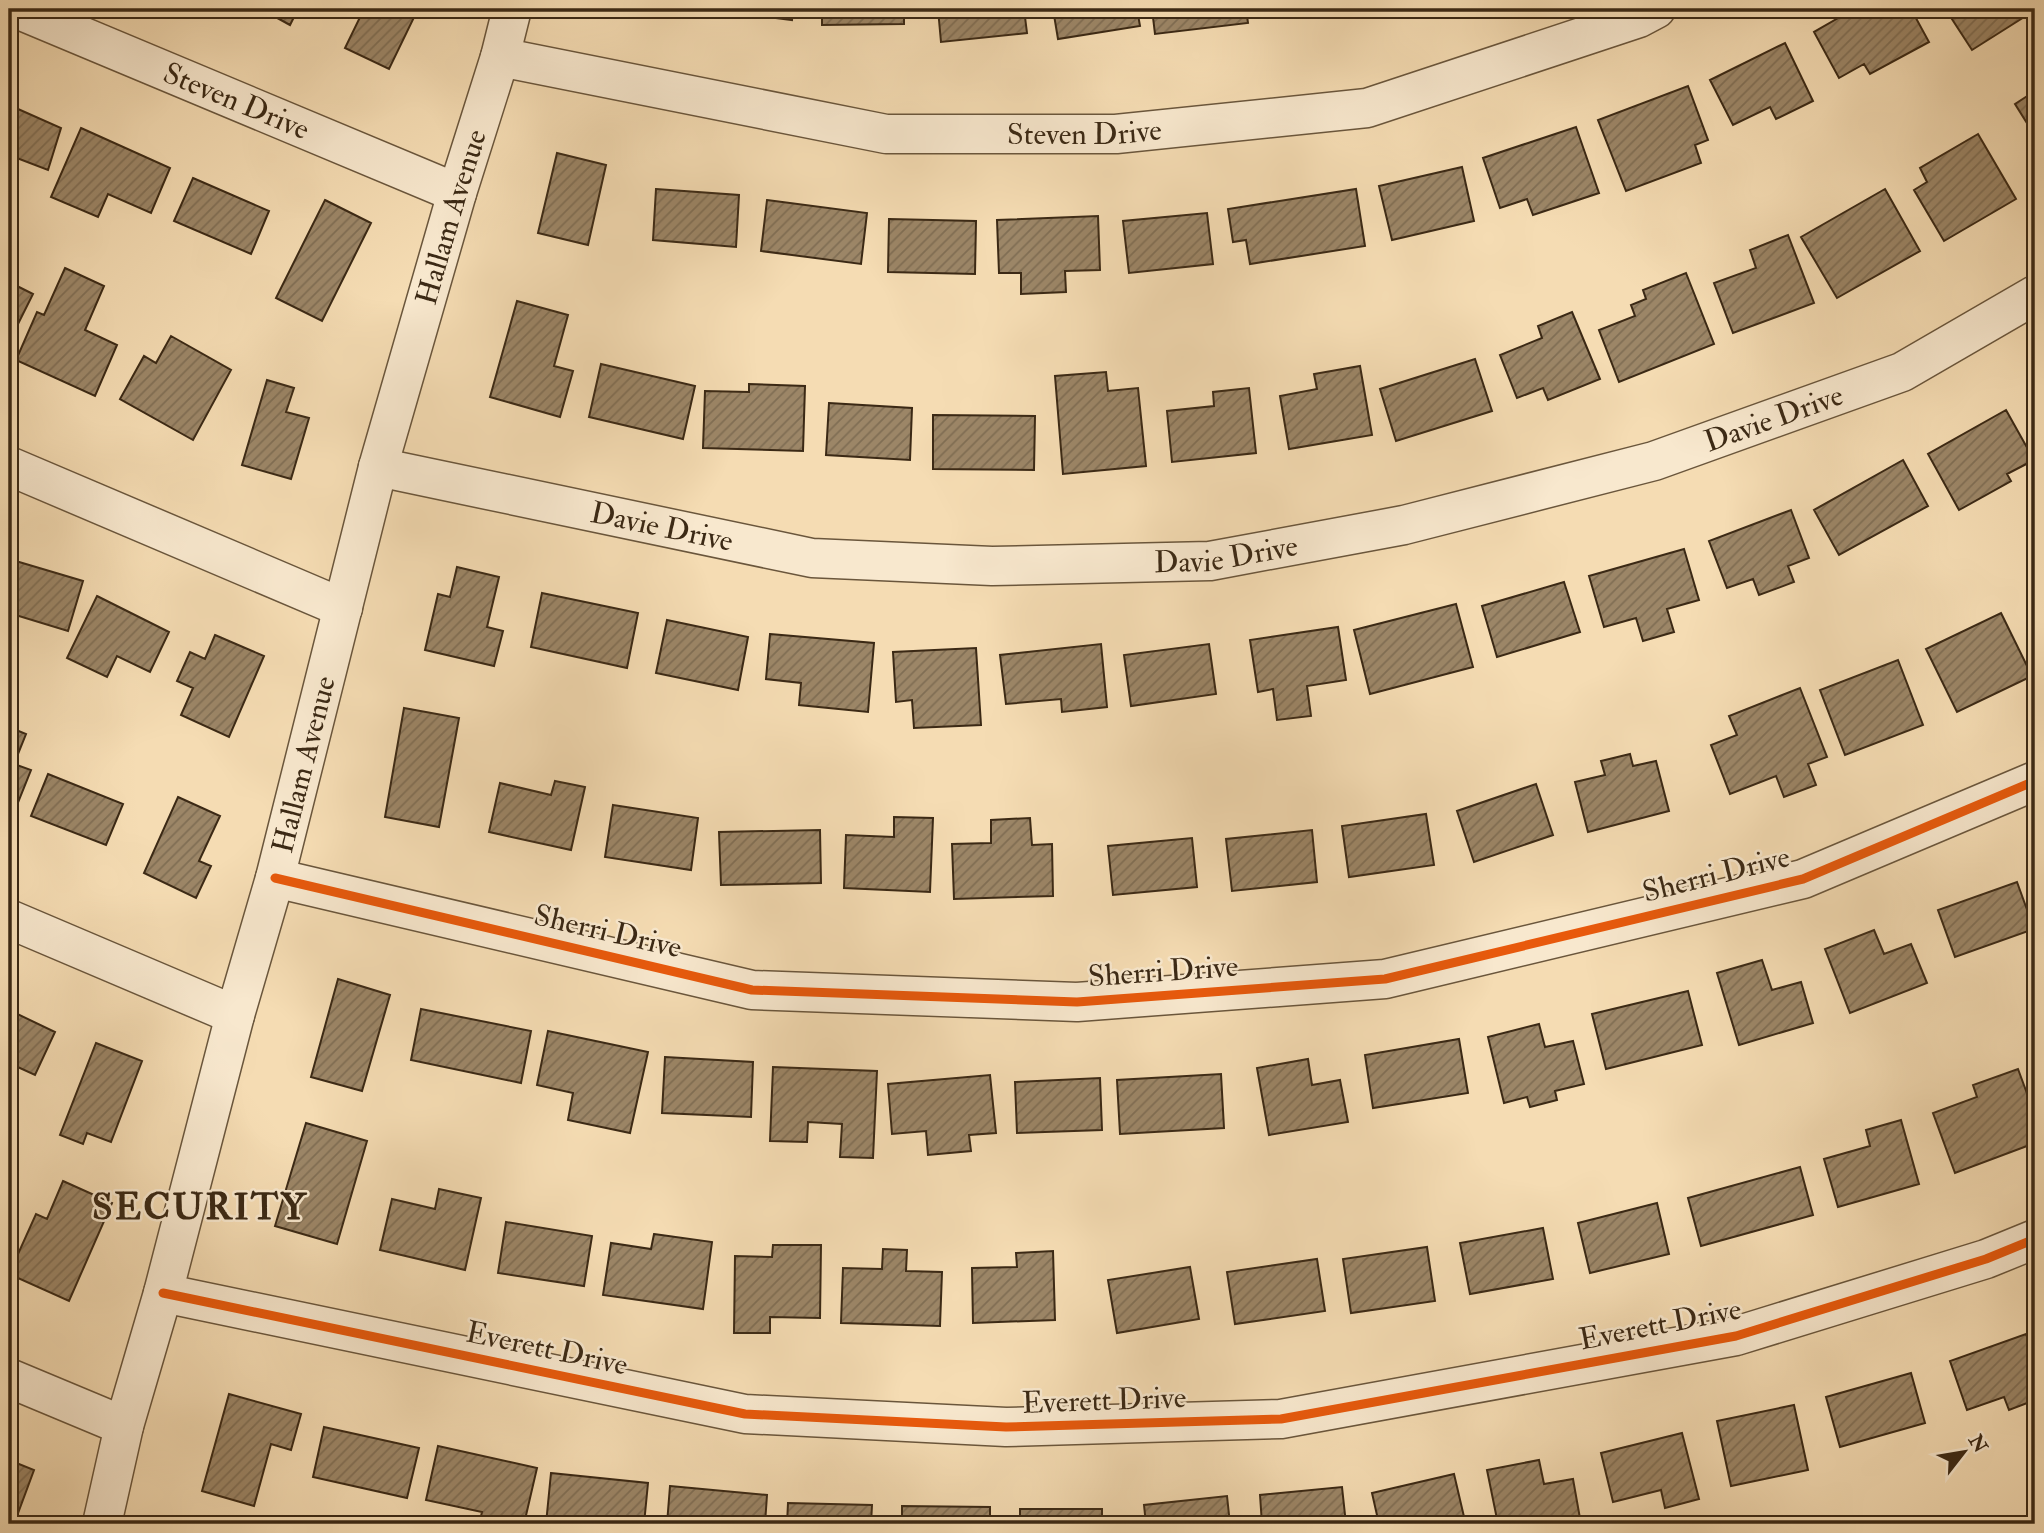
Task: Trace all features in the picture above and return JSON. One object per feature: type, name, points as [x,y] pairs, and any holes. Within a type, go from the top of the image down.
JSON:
[{"type":"street","name":"Steven Drive","points":[[17,9],[457,193]]},
{"type":"street","name":"Hallam Avenue","points":[[102,1524],[124,1426],[163,1293],[235,1015],[275,878],[378,467],[512,9]]},
{"type":"street","name":"Steven Drive","points":[[500,57],[886,134],[1116,134],[1367,108],[1639,18],[1656,9]]},
{"type":"street","name":"Davie Drive","points":[[378,467],[812,558],[992,566],[1210,561],[1404,525],[1654,461],[1902,372],[2035,295]]},
{"type":"street","points":[[9,466],[343,608]]},
{"type":"street","name":"Sherri Drive","points":[[275,878],[752,990],[1077,1002],[1385,979],[1803,879],[2035,781]]},
{"type":"street","points":[[9,919],[235,1015]]},
{"type":"street","name":"Everett Drive","points":[[163,1293],[745,1414],[1020,1427],[1281,1419],[1736,1336],[1986,1259],[2035,1239]]},
{"type":"street","points":[[9,1378],[124,1426]]},
{"type":"building","points":[[261,9],[298,9],[290,25]]},
{"type":"building","points":[[364,9],[418,9],[389,69],[345,48]]},
{"type":"building","points":[[635,9],[661,9],[658,16]]},
{"type":"building","points":[[707,9],[793,9],[792,20]]},
{"type":"building","points":[[822,9],[904,9],[904,24],[822,25]]},
{"type":"building","points":[[938,9],[1024,9],[1027,33],[941,42]]},
{"type":"building","points":[[1053,9],[1137,9],[1140,26],[1058,39]]},
{"type":"building","points":[[1152,9],[1246,9],[1248,23],[1155,34]]},
{"type":"building","points":[[1854,9],[1911,9],[1929,42],[1870,74],[1864,64],[1839,78],[1814,32]]},
{"type":"building","points":[[1962,9],[2026,9],[2029,14],[1972,50],[1950,16]]},
{"type":"building","points":[[1785,43],[1813,101],[1776,119],[1770,107],[1733,125],[1710,80]]},
{"type":"building","points":[[1688,86],[1708,140],[1695,145],[1701,163],[1626,191],[1598,120]]},
{"type":"building","points":[[2035,91],[2035,136],[2015,104]]},
{"type":"building","points":[[9,105],[61,128],[48,170],[9,155]]},
{"type":"building","points":[[1576,127],[1599,193],[1533,215],[1527,199],[1500,208],[1483,158]]},
{"type":"building","points":[[81,128],[170,168],[151,213],[108,194],[98,217],[51,197]]},
{"type":"building","points":[[1978,134],[2016,199],[1944,241],[1914,190],[1927,182],[1920,168]]},
{"type":"building","points":[[557,153],[606,165],[588,245],[538,233]]},
{"type":"building","points":[[1462,167],[1474,221],[1392,240],[1379,186]]},
{"type":"building","points":[[193,178],[269,211],[251,254],[174,221]]},
{"type":"building","points":[[656,189],[739,195],[736,247],[653,240]]},
{"type":"building","points":[[1356,189],[1365,246],[1250,264],[1246,240],[1233,242],[1228,209]]},
{"type":"building","points":[[1885,189],[1920,251],[1837,298],[1801,237]]},
{"type":"building","points":[[325,200],[371,223],[322,321],[276,298]]},
{"type":"building","points":[[767,200],[867,213],[861,264],[761,251]]},
{"type":"building","points":[[1207,213],[1213,264],[1129,273],[1123,221]]},
{"type":"building","points":[[1098,216],[1100,270],[1065,271],[1066,292],[1021,294],[1021,273],[999,273],[997,220]]},
{"type":"building","points":[[889,219],[976,221],[975,274],[888,272]]},
{"type":"building","points":[[1788,235],[1814,303],[1733,333],[1714,283],[1756,268],[1750,250]]},
{"type":"building","points":[[65,268],[104,286],[85,330],[117,345],[95,396],[16,360],[37,312],[44,315]]},
{"type":"building","points":[[1686,273],[1714,344],[1619,382],[1599,330],[1635,316],[1631,305],[1646,299],[1643,290]]},
{"type":"building","points":[[9,282],[33,294],[9,342]]},
{"type":"building","points":[[517,301],[568,315],[554,366],[573,371],[560,417],[490,397]]},
{"type":"building","points":[[1572,312],[1600,379],[1548,400],[1543,388],[1517,398],[1500,355],[1542,338],[1538,326]]},
{"type":"building","points":[[171,336],[231,370],[193,440],[120,399],[144,356],[156,363]]},
{"type":"building","points":[[1475,359],[1492,411],[1396,441],[1380,389]]},
{"type":"building","points":[[601,364],[695,386],[683,439],[589,417]]},
{"type":"building","points":[[1360,366],[1372,435],[1289,449],[1280,396],[1317,389],[1314,374]]},
{"type":"building","points":[[1106,372],[1108,391],[1138,388],[1146,466],[1063,474],[1055,376]]},
{"type":"building","points":[[267,380],[294,388],[286,412],[309,418],[291,479],[242,465]]},
{"type":"building","points":[[749,384],[805,386],[803,451],[703,448],[705,391],[749,392]]},
{"type":"building","points":[[1249,388],[1256,453],[1172,462],[1167,411],[1214,406],[1213,392]]},
{"type":"building","points":[[829,403],[912,408],[910,460],[826,455]]},
{"type":"building","points":[[2006,410],[2034,460],[2007,474],[2011,481],[1959,510],[1928,454]]},
{"type":"building","points":[[933,415],[1035,416],[1034,470],[933,469]]},
{"type":"building","points":[[1903,460],[1928,506],[1839,555],[1814,510]]},
{"type":"building","points":[[1791,510],[1809,558],[1788,566],[1794,582],[1759,595],[1753,579],[1727,588],[1709,541]]},
{"type":"building","points":[[1684,549],[1699,600],[1667,609],[1674,632],[1643,641],[1636,618],[1604,627],[1589,576]]},
{"type":"building","points":[[9,559],[83,581],[68,631],[9,613]]},
{"type":"building","points":[[457,567],[499,577],[487,627],[503,631],[494,666],[425,650],[438,594],[450,597]]},
{"type":"building","points":[[1564,582],[1580,632],[1497,657],[1482,606]]},
{"type":"building","points":[[542,593],[638,613],[627,668],[531,647]]},
{"type":"building","points":[[97,596],[169,632],[150,672],[117,656],[107,677],[67,658]]},
{"type":"building","points":[[1456,604],[1473,667],[1370,694],[1354,630]]},
{"type":"building","points":[[2001,613],[2032,676],[1957,712],[1926,649]]},
{"type":"building","points":[[667,620],[748,637],[738,690],[656,673]]},
{"type":"building","points":[[1338,627],[1346,680],[1307,686],[1311,716],[1277,720],[1273,689],[1258,692],[1250,640]]},
{"type":"building","points":[[770,634],[874,643],[868,712],[799,705],[801,683],[766,679]]},
{"type":"building","points":[[215,635],[264,656],[229,737],[181,715],[193,688],[177,681],[190,652],[205,659]]},
{"type":"building","points":[[1101,644],[1107,707],[1062,712],[1061,699],[1006,704],[1000,655]]},
{"type":"building","points":[[1209,644],[1216,694],[1131,706],[1124,655]]},
{"type":"building","points":[[976,648],[981,725],[914,728],[912,700],[896,702],[893,652]]},
{"type":"building","points":[[1898,660],[1923,725],[1845,755],[1820,690]]},
{"type":"building","points":[[1800,688],[1827,757],[1808,764],[1816,785],[1784,797],[1776,776],[1730,794],[1711,745],[1737,735],[1729,716]]},
{"type":"building","points":[[404,708],[459,718],[439,827],[385,817]]},
{"type":"building","points":[[9,727],[26,734],[14,764],[31,770],[15,810],[9,808]]},
{"type":"building","points":[[1630,754],[1633,766],[1656,761],[1669,811],[1588,832],[1575,782],[1605,775],[1601,761]]},
{"type":"building","points":[[48,774],[123,804],[106,845],[31,816]]},
{"type":"building","points":[[555,781],[585,787],[571,850],[489,832],[500,783],[551,795]]},
{"type":"building","points":[[1536,784],[1553,835],[1474,862],[1457,811]]},
{"type":"building","points":[[178,797],[220,816],[199,861],[211,866],[196,898],[144,873]]},
{"type":"building","points":[[613,805],[698,818],[691,870],[605,857]]},
{"type":"building","points":[[1426,814],[1434,865],[1349,877],[1342,826]]},
{"type":"building","points":[[894,817],[933,818],[930,892],[844,888],[846,835],[894,837]]},
{"type":"building","points":[[1030,818],[1032,845],[1052,844],[1053,896],[954,899],[952,844],[991,843],[991,820]]},
{"type":"building","points":[[820,830],[821,883],[721,885],[719,832]]},
{"type":"building","points":[[1312,830],[1317,882],[1232,891],[1226,839]]},
{"type":"building","points":[[1192,838],[1197,887],[1113,895],[1108,846]]},
{"type":"building","points":[[2017,882],[2034,929],[1955,957],[1938,910]]},
{"type":"building","points":[[1874,930],[1884,954],[1911,944],[1927,983],[1850,1013],[1825,949]]},
{"type":"building","points":[[1762,960],[1772,990],[1801,982],[1813,1023],[1739,1045],[1717,973]]},
{"type":"building","points":[[338,979],[390,995],[362,1091],[311,1077]]},
{"type":"building","points":[[1688,991],[1702,1045],[1606,1069],[1592,1014]]},
{"type":"building","points":[[421,1009],[531,1031],[521,1083],[411,1060]]},
{"type":"building","points":[[9,1010],[55,1032],[35,1075],[9,1063]]},
{"type":"building","points":[[1539,1024],[1545,1047],[1573,1041],[1584,1084],[1555,1091],[1557,1100],[1530,1107],[1527,1097],[1504,1103],[1488,1037]]},
{"type":"building","points":[[548,1031],[648,1052],[630,1133],[568,1120],[573,1093],[537,1085]]},
{"type":"building","points":[[1459,1039],[1468,1093],[1373,1108],[1365,1055]]},
{"type":"building","points":[[96,1043],[142,1061],[111,1142],[87,1133],[83,1144],[60,1135]]},
{"type":"building","points":[[665,1057],[753,1062],[751,1117],[662,1113]]},
{"type":"building","points":[[1308,1059],[1312,1085],[1340,1080],[1348,1122],[1269,1135],[1257,1068]]},
{"type":"building","points":[[773,1067],[877,1071],[873,1158],[840,1157],[842,1124],[808,1122],[807,1142],[770,1141]]},
{"type":"building","points":[[2018,1069],[2035,1115],[2035,1143],[1955,1173],[1933,1113],[1977,1097],[1973,1085]]},
{"type":"building","points":[[1221,1074],[1224,1128],[1120,1134],[1117,1080]]},
{"type":"building","points":[[990,1075],[996,1133],[969,1135],[971,1151],[928,1155],[926,1131],[892,1134],[888,1084]]},
{"type":"building","points":[[1100,1078],[1102,1130],[1017,1133],[1015,1082]]},
{"type":"building","points":[[1901,1120],[1919,1184],[1838,1207],[1824,1159],[1870,1146],[1866,1130]]},
{"type":"building","points":[[306,1123],[367,1141],[337,1244],[275,1226]]},
{"type":"building","points":[[1800,1167],[1813,1215],[1701,1246],[1688,1198]]},
{"type":"building","points":[[63,1181],[112,1203],[69,1301],[9,1274],[36,1214],[47,1219]]},
{"type":"building","points":[[439,1189],[481,1198],[465,1270],[380,1250],[392,1199],[435,1209]]},
{"type":"building","points":[[1657,1203],[1669,1254],[1590,1273],[1578,1223]]},
{"type":"building","points":[[506,1222],[592,1236],[584,1286],[498,1273]]},
{"type":"building","points":[[1543,1228],[1553,1279],[1470,1294],[1460,1243]]},
{"type":"building","points":[[654,1234],[712,1242],[703,1309],[603,1295],[611,1243],[651,1249]]},
{"type":"building","points":[[773,1245],[821,1245],[820,1318],[770,1317],[770,1333],[734,1333],[735,1256],[772,1257]]},
{"type":"building","points":[[1427,1247],[1435,1301],[1351,1313],[1343,1259]]},
{"type":"building","points":[[883,1249],[907,1250],[906,1271],[942,1272],[940,1326],[841,1323],[843,1268],[882,1269]]},
{"type":"building","points":[[1053,1251],[1055,1320],[973,1323],[972,1268],[1017,1267],[1016,1253]]},
{"type":"building","points":[[1317,1259],[1325,1311],[1235,1324],[1227,1272]]},
{"type":"building","points":[[1190,1267],[1199,1319],[1117,1333],[1108,1280]]},
{"type":"building","points":[[2026,1334],[2035,1359],[2035,1400],[2009,1410],[2004,1397],[1967,1410],[1950,1361]]},
{"type":"building","points":[[1911,1373],[1925,1423],[1840,1447],[1826,1397]]},
{"type":"building","points":[[229,1394],[301,1414],[291,1450],[271,1444],[254,1506],[202,1491]]},
{"type":"building","points":[[1794,1405],[1808,1470],[1731,1486],[1717,1421]]},
{"type":"building","points":[[324,1427],[419,1448],[407,1498],[313,1477]]},
{"type":"building","points":[[1682,1433],[1699,1499],[1665,1508],[1661,1490],[1613,1502],[1601,1453]]},
{"type":"building","points":[[438,1446],[537,1468],[524,1524],[479,1524],[482,1512],[426,1500]]},
{"type":"building","points":[[9,1460],[34,1470],[14,1524],[9,1524]]},
{"type":"building","points":[[1539,1460],[1544,1484],[1573,1479],[1581,1524],[1498,1524],[1487,1470]]},
{"type":"building","points":[[551,1473],[648,1483],[644,1524],[546,1524]]},
{"type":"building","points":[[1454,1474],[1465,1521],[1452,1524],[1379,1524],[1372,1493]]},
{"type":"building","points":[[670,1486],[767,1495],[765,1524],[667,1524]]},
{"type":"building","points":[[1342,1487],[1346,1524],[1262,1524],[1260,1495]]},
{"type":"building","points":[[1227,1496],[1230,1524],[1146,1524],[1144,1505]]},
{"type":"building","points":[[788,1503],[872,1505],[871,1524],[787,1524]]},
{"type":"building","points":[[902,1506],[990,1507],[990,1524],[902,1524]]},
{"type":"building","points":[[1020,1509],[1102,1509],[1102,1524],[1020,1524]]},
{"type":"cycle path","points":[[275,878],[752,990],[1077,1002],[1385,979],[1803,879],[2035,781]]},
{"type":"cycle path","points":[[163,1293],[745,1414],[1006,1427],[1281,1419],[1736,1336],[1986,1259],[2035,1239]]},
{"type":"district","name":"SECURITY","points":[[200,1206]]}]
